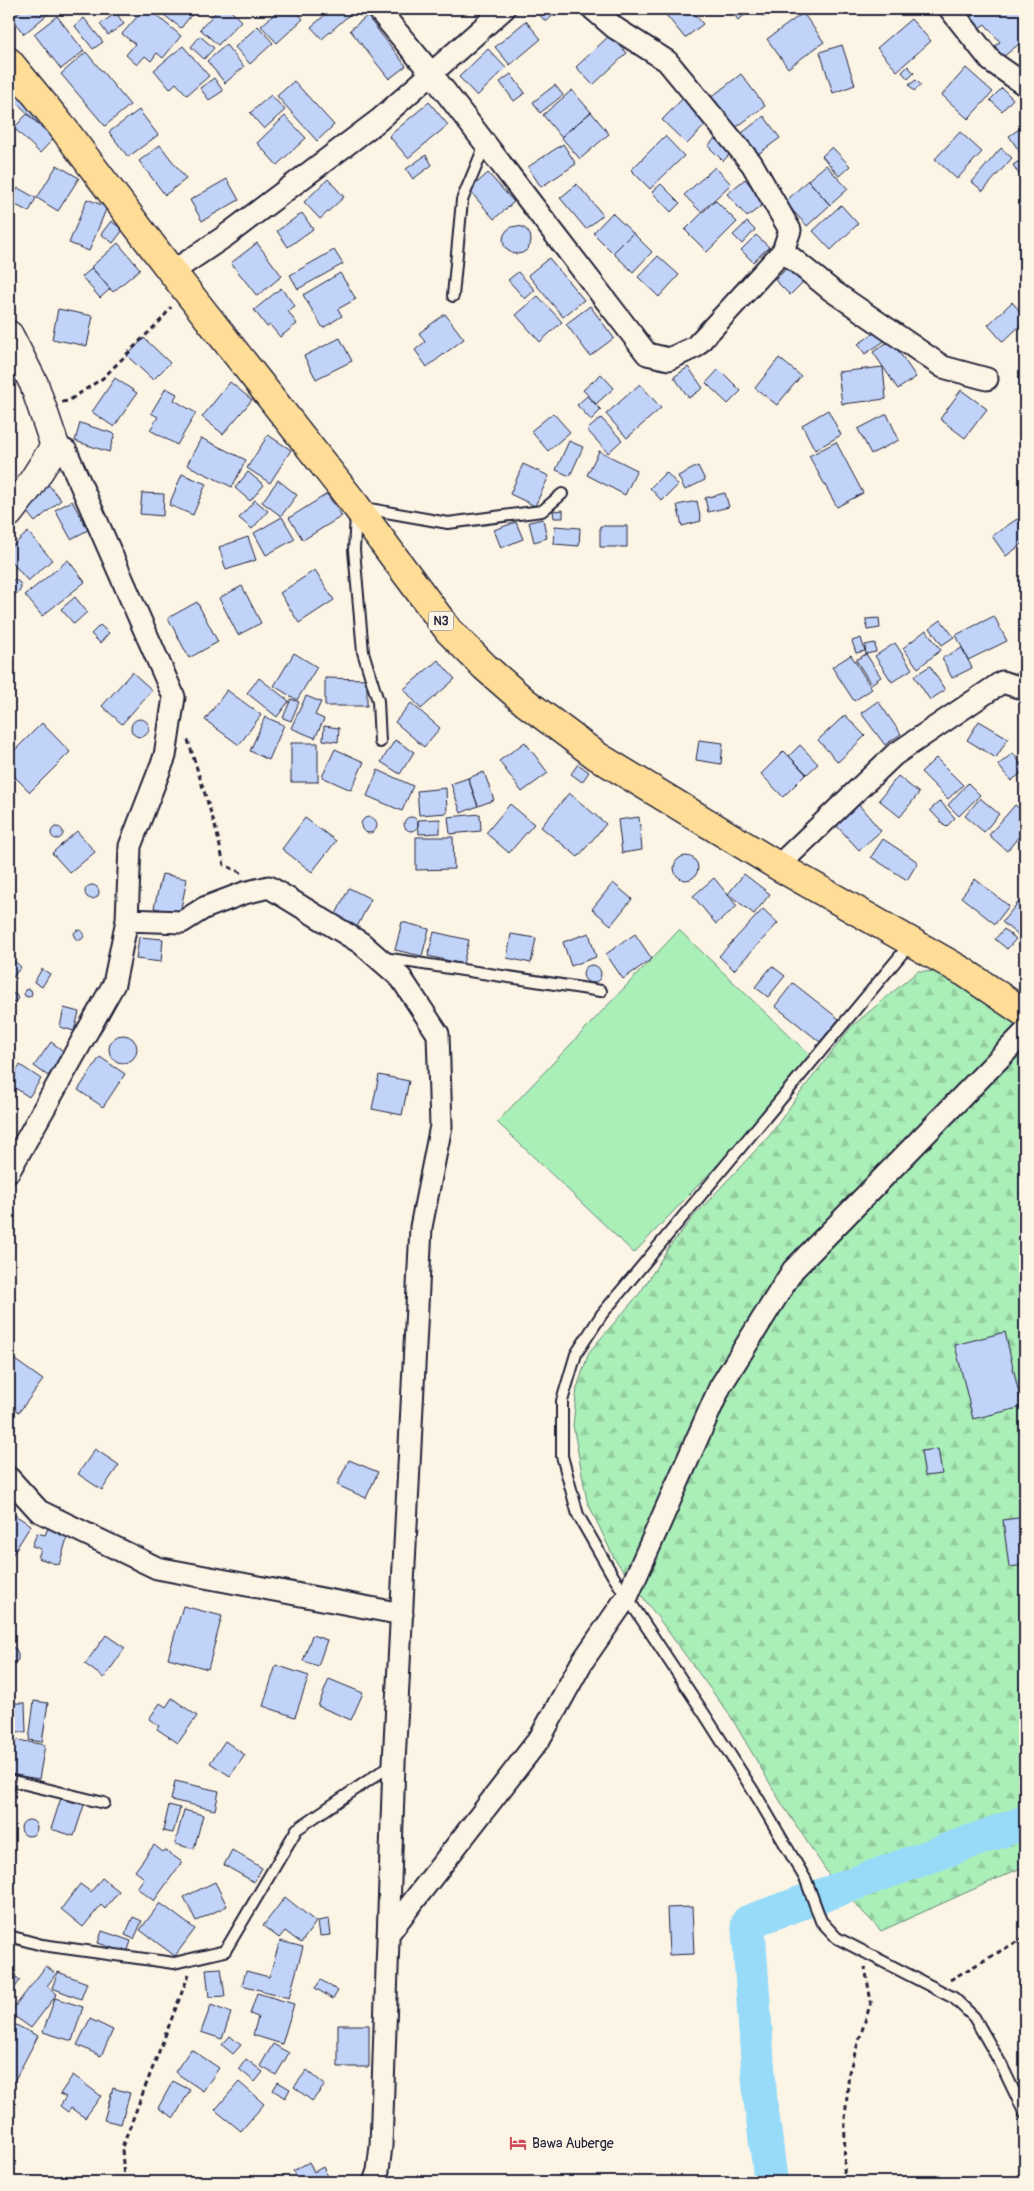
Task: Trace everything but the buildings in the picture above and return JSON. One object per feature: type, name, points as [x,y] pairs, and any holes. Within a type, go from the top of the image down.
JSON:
[{"type":"highway","name":"N3","points":[[9,62],[64,128],[178,280],[356,506],[449,631],[485,667],[525,702],[597,756],[778,866],[910,943],[964,972],[1025,1013]]},
{"type":"street","points":[[378,9],[432,73],[485,145],[647,354],[669,359],[695,347],[784,251],[790,230],[752,164],[668,61],[615,28],[593,9]]},
{"type":"street","points":[[178,280],[224,237],[351,142],[504,9]]},
{"type":"street","points":[[950,9],[991,60],[1025,86]]},
{"type":"street","points":[[784,251],[831,290],[943,366],[987,379]]},
{"type":"street","points":[[9,335],[34,384],[54,446],[66,451],[174,697],[165,756],[130,846],[127,920],[114,984],[9,1171]]},
{"type":"street","points":[[9,513],[29,487],[54,446]]},
{"type":"street","points":[[778,866],[894,755],[1002,682],[1025,689]]},
{"type":"street","points":[[127,920],[182,922],[204,908],[244,893],[269,887],[360,942],[401,978],[438,1034],[441,1126],[421,1227],[394,1763],[381,2146],[378,2171],[374,2182]]},
{"type":"street","points":[[388,1934],[540,1738],[582,1662],[627,1597],[720,1387],[793,1270],[1025,1032]]},
{"type":"street","points":[[9,1478],[39,1511],[157,1568],[402,1614]]},
{"type":"lane","points":[[453,296],[462,200],[485,145]]},
{"type":"lane","points":[[380,742],[378,702],[363,652],[354,550],[356,506],[448,523],[542,511],[562,494]]},
{"type":"lane","points":[[910,943],[602,1314],[576,1354],[562,1402],[562,1456],[578,1516],[627,1597],[705,1715],[806,1880],[821,1921],[837,1938],[954,1998],[974,2017],[1001,2064],[1025,2114]]},
{"type":"lane","points":[[377,957],[601,991]]},
{"type":"lane","points":[[9,1936],[42,1945],[174,1963],[225,1951],[298,1829],[394,1763]]},
{"type":"lane","points":[[9,1780],[104,1803]]},
{"type":"path","points":[[41,406],[68,400],[104,378],[162,319],[178,280]]},
{"type":"path","points":[[186,735],[216,829],[224,865],[269,887]]},
{"type":"path","points":[[936,1988],[1025,1937]]},
{"type":"path","points":[[844,2182],[845,2119],[849,2072],[871,2002],[863,1951]]},
{"type":"path","points":[[124,2182],[122,2147],[194,1959]]},
{"type":"green space","points":[[679,930],[816,1061],[634,1253],[497,1122]]},
{"type":"green space","points":[[918,971],[962,973],[1025,1011],[1025,1866],[881,1931],[831,1878],[782,1804],[731,1717],[614,1558],[587,1501],[573,1425],[577,1388],[589,1352],[640,1293],[669,1247],[695,1215],[770,1135],[851,1027]]},
{"type":"waterway","points":[[771,2182],[760,2096],[748,1922],[1025,1822]]},
{"type":"place","name":"Bawa Auberge","points":[[518,2143]]}]
